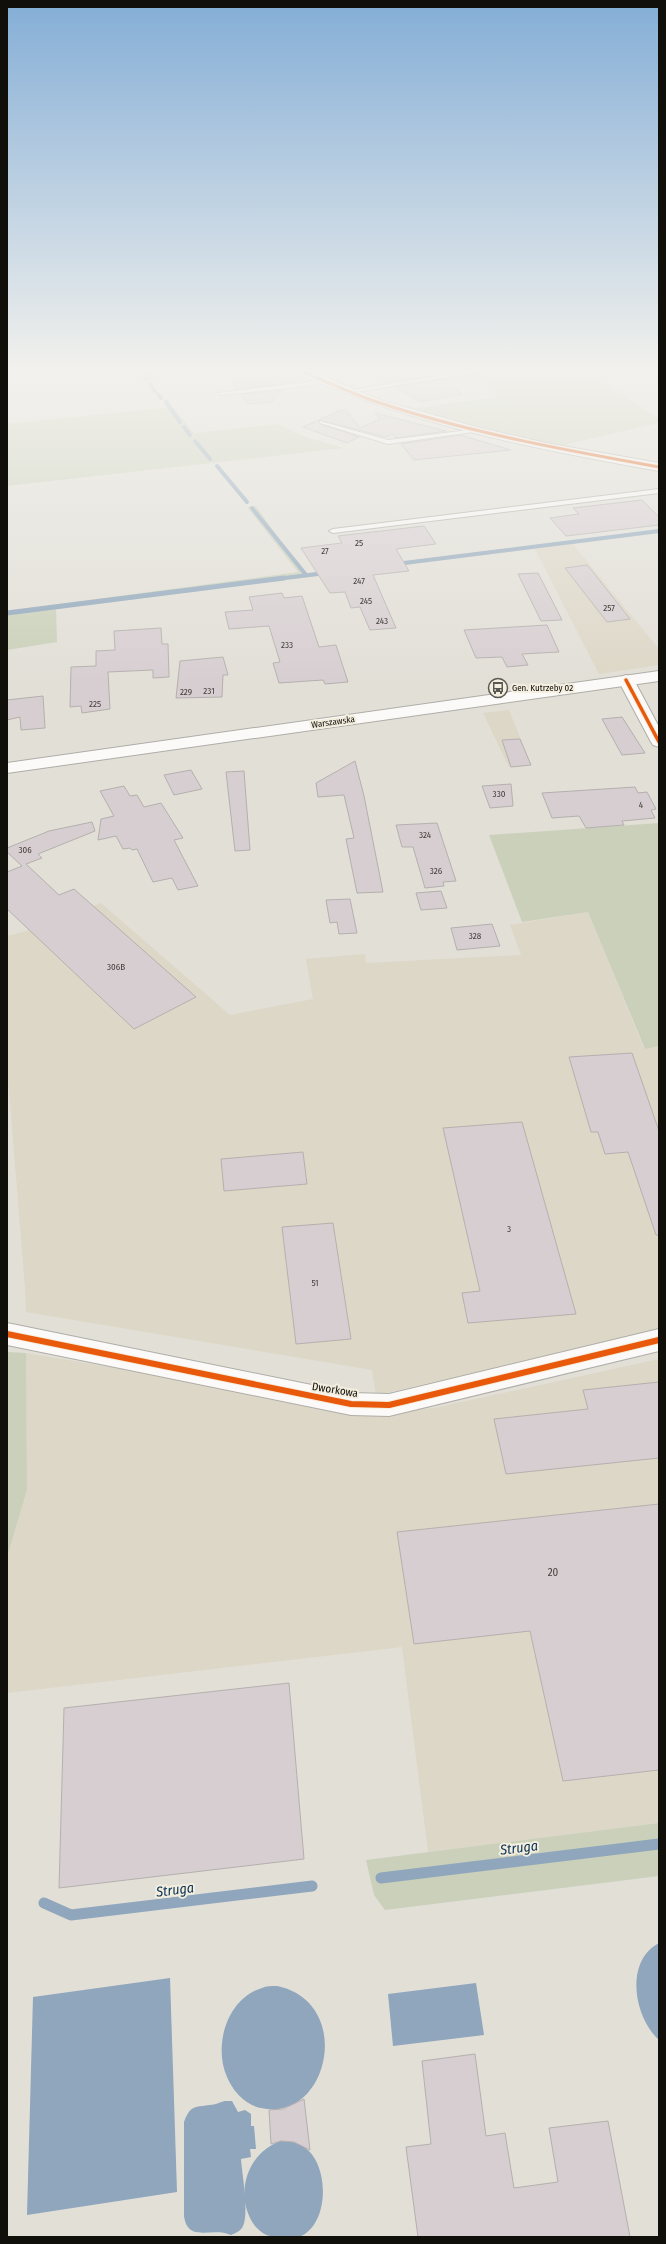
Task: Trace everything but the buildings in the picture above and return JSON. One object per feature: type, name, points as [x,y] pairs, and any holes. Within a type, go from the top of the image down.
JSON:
[{"type":"street","name":"Warszawska","points":[[7,768],[659,676]]},
{"type":"street","points":[[626,680],[659,742]]},
{"type":"street","name":"Dworkowa","points":[[7,1334],[351,1404],[389,1405],[659,1340]]},
{"type":"lane","points":[[333,531],[659,491]]},
{"type":"shaded area","points":[[572,543],[659,649],[659,665],[599,674],[535,549]]},
{"type":"shaded area","points":[[509,710],[531,765],[509,767],[483,713]]},
{"type":"shaded area","points":[[101,903],[230,1015],[313,999],[306,959],[365,954],[366,963],[521,955],[510,925],[588,912],[644,1049],[659,1046],[659,1331],[376,1395],[372,1370],[26,1312],[7,1067],[7,936],[26,931]]},
{"type":"shaded area","points":[[26,1353],[374,1411],[434,1408],[659,1359],[659,1823],[428,1852],[402,1647],[7,1693],[7,1557],[27,1490]]},
{"type":"green space","points":[[7,475],[107,475],[7,486]]},
{"type":"green space","points":[[256,506],[277,536],[307,573],[659,530],[659,533],[56,609],[57,642],[7,650],[7,611],[298,572],[247,507]]},
{"type":"green space","points":[[659,823],[659,1046],[645,1049],[588,912],[522,922],[489,835]]},
{"type":"green space","points":[[7,1352],[26,1353],[27,1490],[7,1557]]},
{"type":"green space","points":[[659,1823],[659,1876],[385,1910],[374,1895],[366,1860]]},
{"type":"water","points":[[659,1943],[659,2040],[650,2030],[644,2018],[636,1990],[637,1976],[641,1963],[648,1951]]},
{"type":"water","points":[[170,1978],[177,2192],[27,2215],[33,1997]]},
{"type":"water","points":[[476,1983],[484,2035],[393,2046],[388,1994]]},
{"type":"water","points":[[267,1986],[277,1986],[301,1996],[317,2014],[324,2036],[324,2059],[317,2080],[303,2098],[284,2108],[261,2108],[250,2104],[240,2097],[227,2077],[223,2065],[223,2038],[226,2025],[232,2012],[240,2002],[250,1993]]},
{"type":"water","points":[[225,2101],[232,2101],[238,2112],[245,2110],[251,2114],[251,2126],[254,2126],[256,2149],[250,2149],[251,2157],[241,2159],[245,2205],[244,2222],[241,2229],[231,2235],[216,2232],[196,2232],[190,2230],[186,2224],[184,2216],[184,2122],[188,2113],[193,2108],[214,2105]]},
{"type":"water","points":[[281,2141],[299,2144],[313,2155],[319,2167],[322,2180],[323,2194],[317,2220],[309,2230],[299,2237],[273,2237],[261,2232],[255,2226],[248,2214],[245,2202],[247,2176],[252,2165],[269,2147]]},
{"type":"waterway","points":[[224,475],[247,502]]},
{"type":"waterway","points":[[252,508],[306,575]]},
{"type":"waterway","points":[[396,564],[659,531]]},
{"type":"waterway","points":[[278,579],[326,573]]},
{"type":"waterway","points":[[278,579],[284,578]]},
{"type":"waterway","points":[[7,613],[278,579]]},
{"type":"waterway","name":"Struga","points":[[381,1878],[659,1844]]},
{"type":"waterway","name":"Struga","points":[[44,1903],[71,1915],[312,1886]]},
{"type":"cycle path","points":[[626,680],[659,742]]},
{"type":"cycle path","points":[[7,1334],[351,1404],[389,1405],[659,1340]]},
{"type":"place","name":"Gen. Kutrzeby 02","points":[[498,688]]}]
